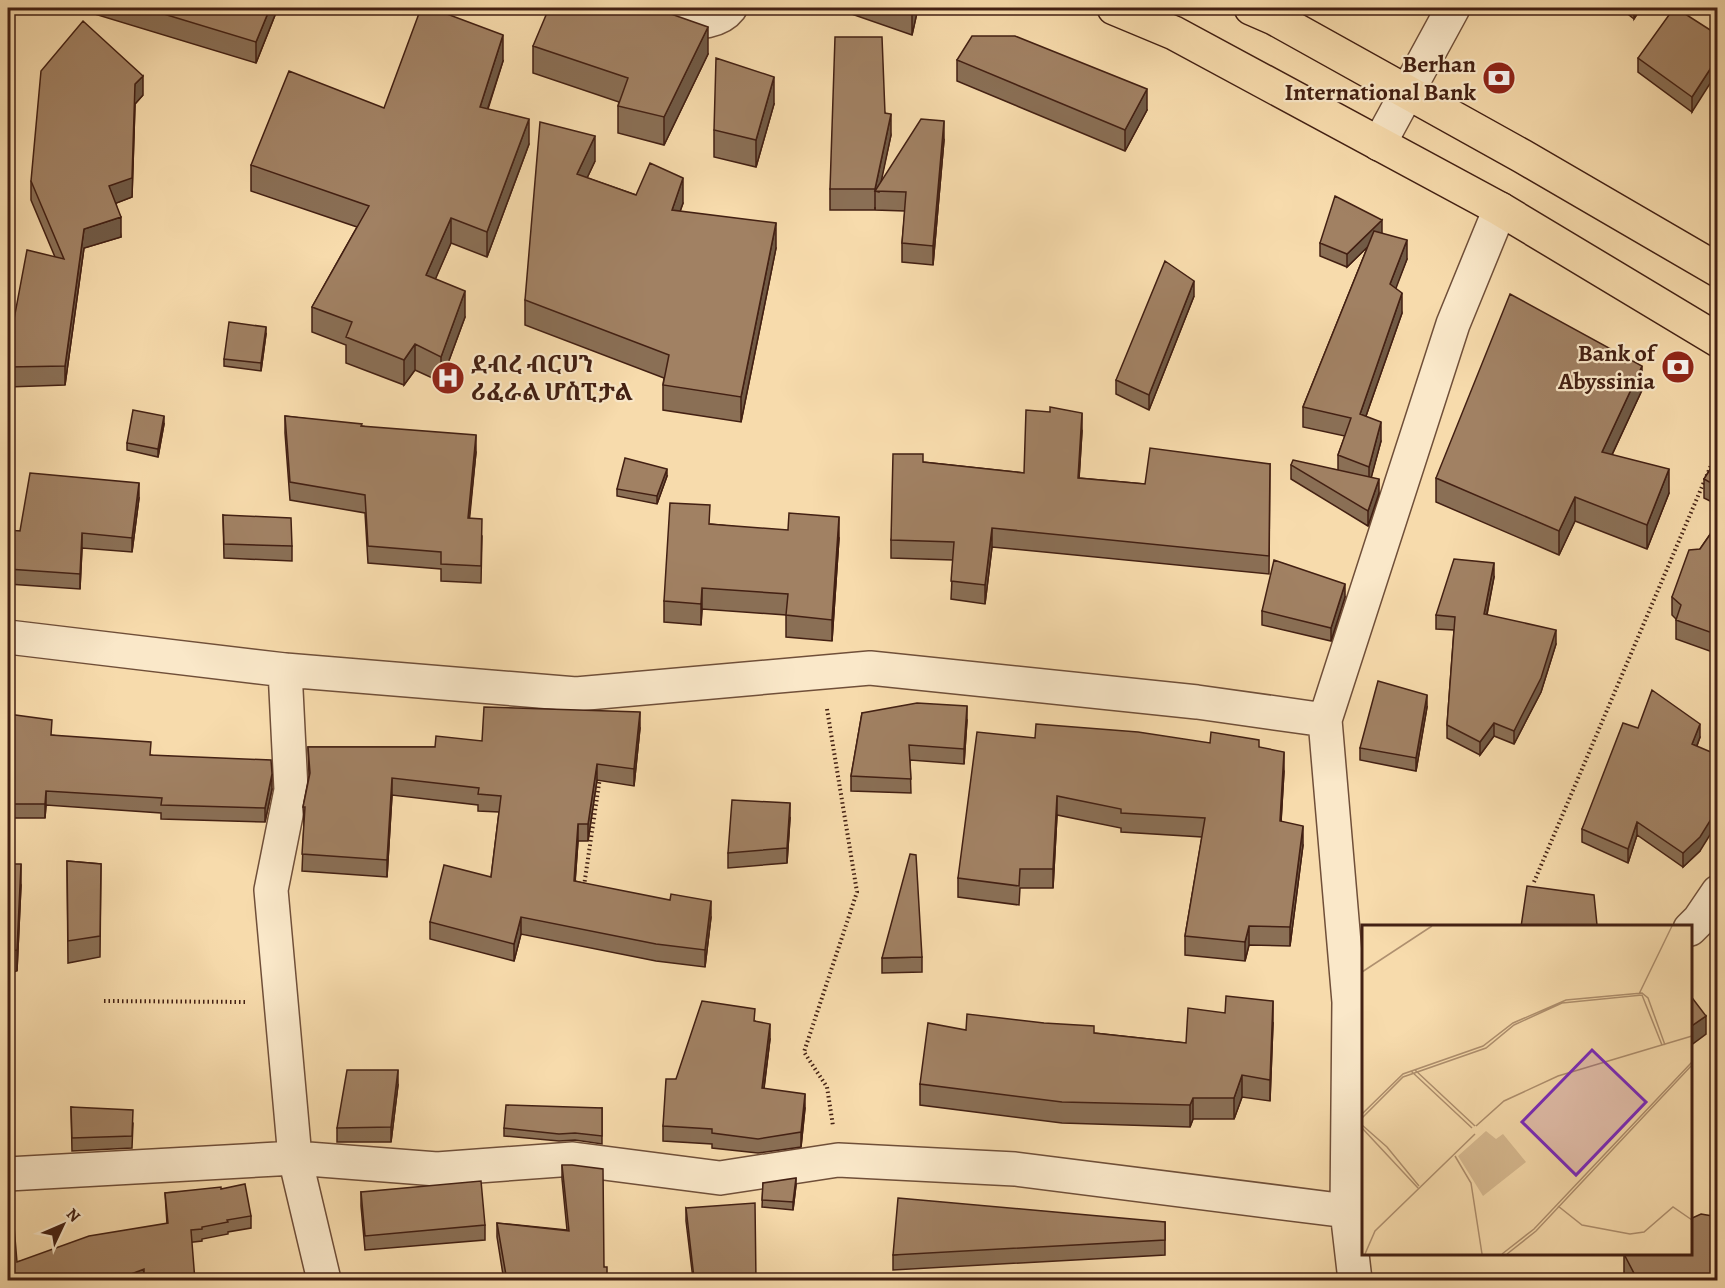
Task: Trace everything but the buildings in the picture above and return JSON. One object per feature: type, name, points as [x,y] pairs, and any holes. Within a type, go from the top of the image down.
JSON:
[{"type":"highway","points":[[1114,8],[1173,33],[1500,209],[1718,340]]},
{"type":"highway","points":[[1251,8],[1274,18],[1522,156],[1718,270]]},
{"type":"street","points":[[666,8],[681,19],[698,22],[714,19],[730,8]]},
{"type":"street","points":[[1379,144],[1453,8]]},
{"type":"street","points":[[1355,1281],[1349,1002],[1325,720],[1453,324],[1500,209]]},
{"type":"street","points":[[8,637],[285,670],[576,694],[870,668],[1197,702],[1325,720]]},
{"type":"street","points":[[285,670],[291,790],[271,890],[295,1158],[324,1281]]},
{"type":"street","points":[[1692,927],[1718,892]]},
{"type":"street","points":[[8,1174],[295,1158],[437,1169],[573,1159],[720,1178],[838,1160],[1353,1188]]},
{"type":"path","points":[[1534,882],[1718,448]]},
{"type":"path","points":[[821,672],[857,892],[804,1052],[827,1086],[838,1160]]},
{"type":"path","points":[[583,892],[601,774]]},
{"type":"path","points":[[104,1001],[282,1003]]},
{"type":"place","name":"Berhan International Bank","points":[[1499,78]]},
{"type":"place","name":"Bank of Abyssinia","points":[[1678,367]]},
{"type":"place","name":"ደብረ ብርሀን ሪፈራል ሆስፒታል","points":[[448,378]]}]
